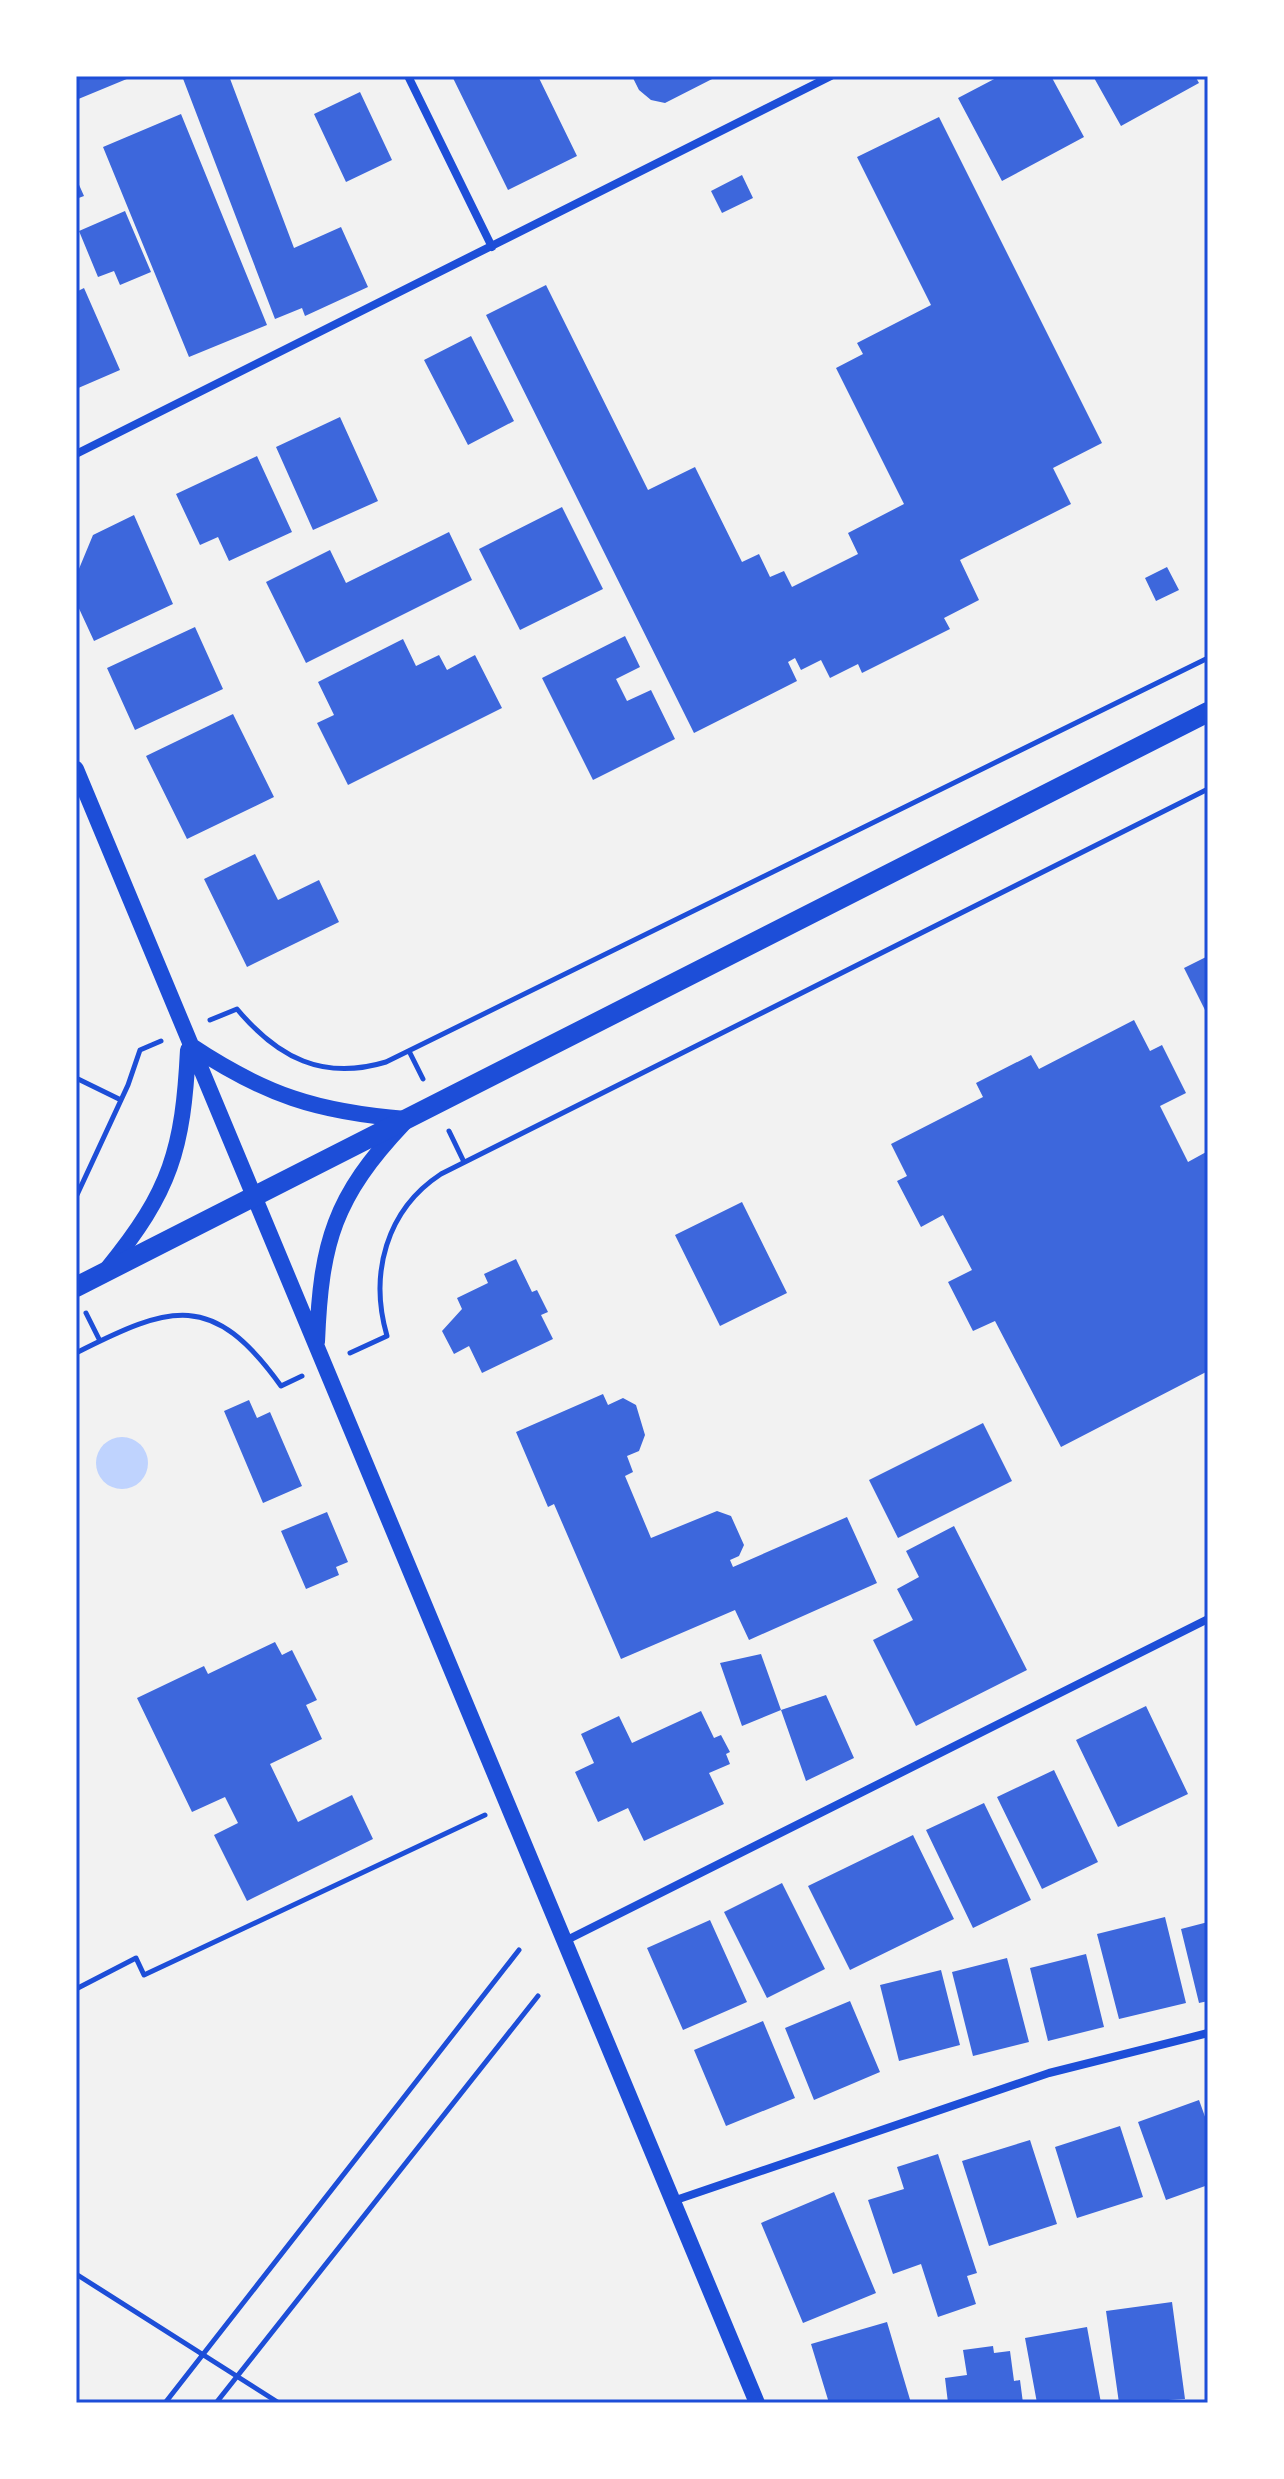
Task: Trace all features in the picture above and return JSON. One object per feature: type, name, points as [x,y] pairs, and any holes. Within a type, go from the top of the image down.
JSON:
[{"type":"main road","points":[[76,1287],[1208,712]]},
{"type":"main road","points":[[76,769],[757,2403]]},
{"type":"main road","points":[[189,1044],[242,1077],[284,1097],[321,1109],[408,1120]]},
{"type":"main road","points":[[103,1273],[138,1231],[170,1175],[181,1136],[189,1044]]},
{"type":"main road","points":[[317,1348],[325,1255],[335,1219],[359,1175],[408,1120]]},
{"type":"street","points":[[408,76],[492,247]]},
{"type":"street","points":[[76,454],[831,76]]},
{"type":"street","points":[[565,1941],[1208,1619]]},
{"type":"street","points":[[673,2201],[1049,2073],[1208,2033]]},
{"type":"path","points":[[409,1051],[1208,658]]},
{"type":"path","points":[[76,1353],[144,1319],[188,1316],[224,1327],[243,1338],[281,1386],[387,1336],[380,1312],[379,1285],[388,1236],[412,1197],[441,1174],[1208,789]]},
{"type":"path","points":[[76,1078],[121,1100]]},
{"type":"path","points":[[76,1989],[136,1958],[144,1975],[508,1805]]},
{"type":"path","points":[[165,2403],[519,1950]]},
{"type":"path","points":[[216,2403],[538,1996]]},
{"type":"path","points":[[76,2274],[279,2403]]},
{"type":"water","points":[[122,1437],[140,1445],[148,1463],[140,1481],[122,1489],[104,1481],[96,1463],[104,1445]]},
{"type":"building","points":[[76,76],[134,76],[76,100]]},
{"type":"building","points":[[182,76],[229,76],[294,248],[341,227],[368,287],[305,316],[302,308],[275,319]]},
{"type":"building","points":[[452,76],[538,76],[577,156],[508,190]]},
{"type":"building","points":[[632,76],[718,76],[665,103],[651,100],[639,90]]},
{"type":"building","points":[[1000,76],[1051,76],[1084,137],[1002,181],[958,98]]},
{"type":"building","points":[[1093,76],[1195,76],[1199,83],[1121,126]]},
{"type":"building","points":[[360,92],[392,160],[346,182],[314,114]]},
{"type":"building","points":[[181,114],[267,325],[189,357],[103,147]]},
{"type":"building","points":[[939,117],[1102,443],[1053,468],[1071,504],[960,560],[979,600],[944,618],[950,629],[862,673],[858,664],[830,678],[821,660],[801,670],[795,658],[788,662],[797,681],[694,733],[486,315],[546,285],[648,490],[695,467],[742,562],[759,554],[770,577],[784,571],[792,587],[858,554],[848,533],[904,504],[836,368],[863,354],[857,343],[931,305],[857,157]]},
{"type":"building","points":[[742,175],[753,198],[722,213],[711,191]]},
{"type":"building","points":[[76,178],[84,196],[76,199]]},
{"type":"building","points":[[125,211],[151,272],[120,285],[114,271],[98,277],[79,231]]},
{"type":"building","points":[[84,288],[120,370],[76,389],[76,292]]},
{"type":"building","points":[[471,336],[514,421],[468,445],[424,360]]},
{"type":"building","points":[[340,417],[378,501],[313,530],[276,447]]},
{"type":"building","points":[[257,456],[292,532],[229,561],[218,537],[200,545],[176,494]]},
{"type":"building","points":[[562,507],[603,589],[520,630],[479,549]]},
{"type":"building","points":[[134,515],[173,604],[94,641],[76,602],[76,576],[93,535]]},
{"type":"building","points":[[449,532],[472,580],[306,663],[266,582],[330,550],[346,583]]},
{"type":"building","points":[[1167,567],[1179,590],[1156,601],[1145,578]]},
{"type":"building","points":[[195,627],[223,689],[135,730],[107,668]]},
{"type":"building","points":[[625,636],[640,667],[616,679],[627,701],[651,690],[675,739],[593,780],[542,678]]},
{"type":"building","points":[[403,639],[416,666],[439,655],[447,670],[475,655],[502,708],[348,785],[317,723],[334,715],[318,682]]},
{"type":"building","points":[[233,714],[274,797],[187,839],[146,756]]},
{"type":"building","points":[[255,854],[278,900],[319,880],[339,922],[247,967],[204,879]]},
{"type":"building","points":[[1208,956],[1208,1016],[1184,968]]},
{"type":"building","points":[[1134,1020],[1150,1051],[1162,1045],[1186,1093],[1160,1106],[1188,1162],[1208,1151],[1208,1371],[1061,1447],[995,1321],[973,1331],[948,1282],[972,1270],[943,1215],[921,1227],[897,1181],[907,1176],[891,1144],[983,1097],[976,1083],[1031,1055],[1039,1069]]},
{"type":"building","points":[[742,1202],[787,1293],[720,1326],[675,1235]]},
{"type":"building","points":[[516,1259],[532,1292],[537,1290],[548,1312],[541,1315],[553,1339],[482,1373],[469,1346],[454,1354],[442,1331],[462,1309],[457,1298],[488,1283],[484,1274]]},
{"type":"building","points":[[603,1394],[608,1405],[623,1398],[636,1405],[645,1435],[639,1451],[627,1456],[633,1472],[625,1476],[651,1538],[717,1511],[731,1516],[744,1545],[739,1556],[730,1560],[733,1567],[847,1517],[877,1583],[749,1640],[735,1610],[621,1659],[554,1504],[548,1507],[516,1432]]},
{"type":"building","points":[[249,1400],[257,1418],[270,1412],[302,1486],[263,1503],[224,1411]]},
{"type":"building","points":[[983,1423],[1012,1481],[898,1538],[869,1480]]},
{"type":"building","points":[[327,1512],[348,1562],[336,1567],[339,1575],[306,1589],[281,1531]]},
{"type":"building","points":[[954,1526],[1027,1670],[916,1726],[873,1640],[913,1620],[897,1589],[919,1577],[906,1551]]},
{"type":"building","points":[[275,1642],[282,1655],[292,1650],[317,1700],[306,1705],[322,1739],[270,1764],[298,1822],[352,1795],[373,1839],[247,1901],[214,1835],[238,1823],[225,1797],[192,1812],[137,1698],[204,1666],[208,1674]]},
{"type":"building","points":[[761,1654],[781,1710],[742,1726],[720,1663]]},
{"type":"building","points":[[826,1695],[854,1758],[806,1781],[781,1710]]},
{"type":"building","points":[[1146,1706],[1188,1794],[1118,1827],[1076,1740]]},
{"type":"building","points":[[701,1711],[714,1738],[721,1735],[730,1752],[726,1754],[730,1764],[709,1773],[724,1804],[644,1841],[628,1808],[598,1822],[575,1772],[594,1763],[581,1734],[619,1716],[632,1743]]},
{"type":"building","points":[[1054,1770],[1098,1862],[1042,1889],[997,1797]]},
{"type":"building","points":[[984,1803],[1031,1900],[973,1928],[926,1830]]},
{"type":"building","points":[[913,1835],[954,1919],[850,1970],[808,1886]]},
{"type":"building","points":[[782,1883],[825,1969],[767,1998],[724,1912]]},
{"type":"building","points":[[1165,1917],[1186,2003],[1119,2019],[1097,1934]]},
{"type":"building","points":[[710,1920],[747,2002],[683,2030],[647,1948]]},
{"type":"building","points":[[1208,1922],[1208,2001],[1199,2003],[1181,1929]]},
{"type":"building","points":[[1086,1954],[1104,2027],[1048,2041],[1030,1968]]},
{"type":"building","points":[[1007,1958],[1029,2042],[973,2056],[952,1972]]},
{"type":"building","points":[[941,1970],[960,2045],[899,2061],[880,1985]]},
{"type":"building","points":[[850,2001],[880,2072],[814,2100],[785,2028]]},
{"type":"building","points":[[763,2021],[795,2098],[726,2126],[694,2050]]},
{"type":"building","points":[[1199,2100],[1208,2125],[1208,2185],[1166,2200],[1138,2122]]},
{"type":"building","points":[[1120,2126],[1143,2197],[1077,2218],[1055,2147]]},
{"type":"building","points":[[1030,2140],[1057,2224],[989,2246],[962,2161]]},
{"type":"building","points":[[938,2154],[977,2273],[967,2276],[976,2304],[938,2317],[921,2264],[893,2274],[868,2200],[904,2189],[897,2167]]},
{"type":"building","points":[[834,2192],[876,2293],[803,2323],[761,2223]]},
{"type":"building","points":[[1172,2302],[1185,2399],[1119,2403],[1106,2311]]},
{"type":"building","points":[[887,2322],[911,2403],[829,2403],[811,2344]]},
{"type":"building","points":[[1087,2327],[1101,2403],[1037,2403],[1025,2338]]},
{"type":"building","points":[[993,2346],[994,2353],[1010,2351],[1014,2381],[1020,2380],[1023,2403],[948,2403],[945,2378],[967,2375],[963,2350]]}]
